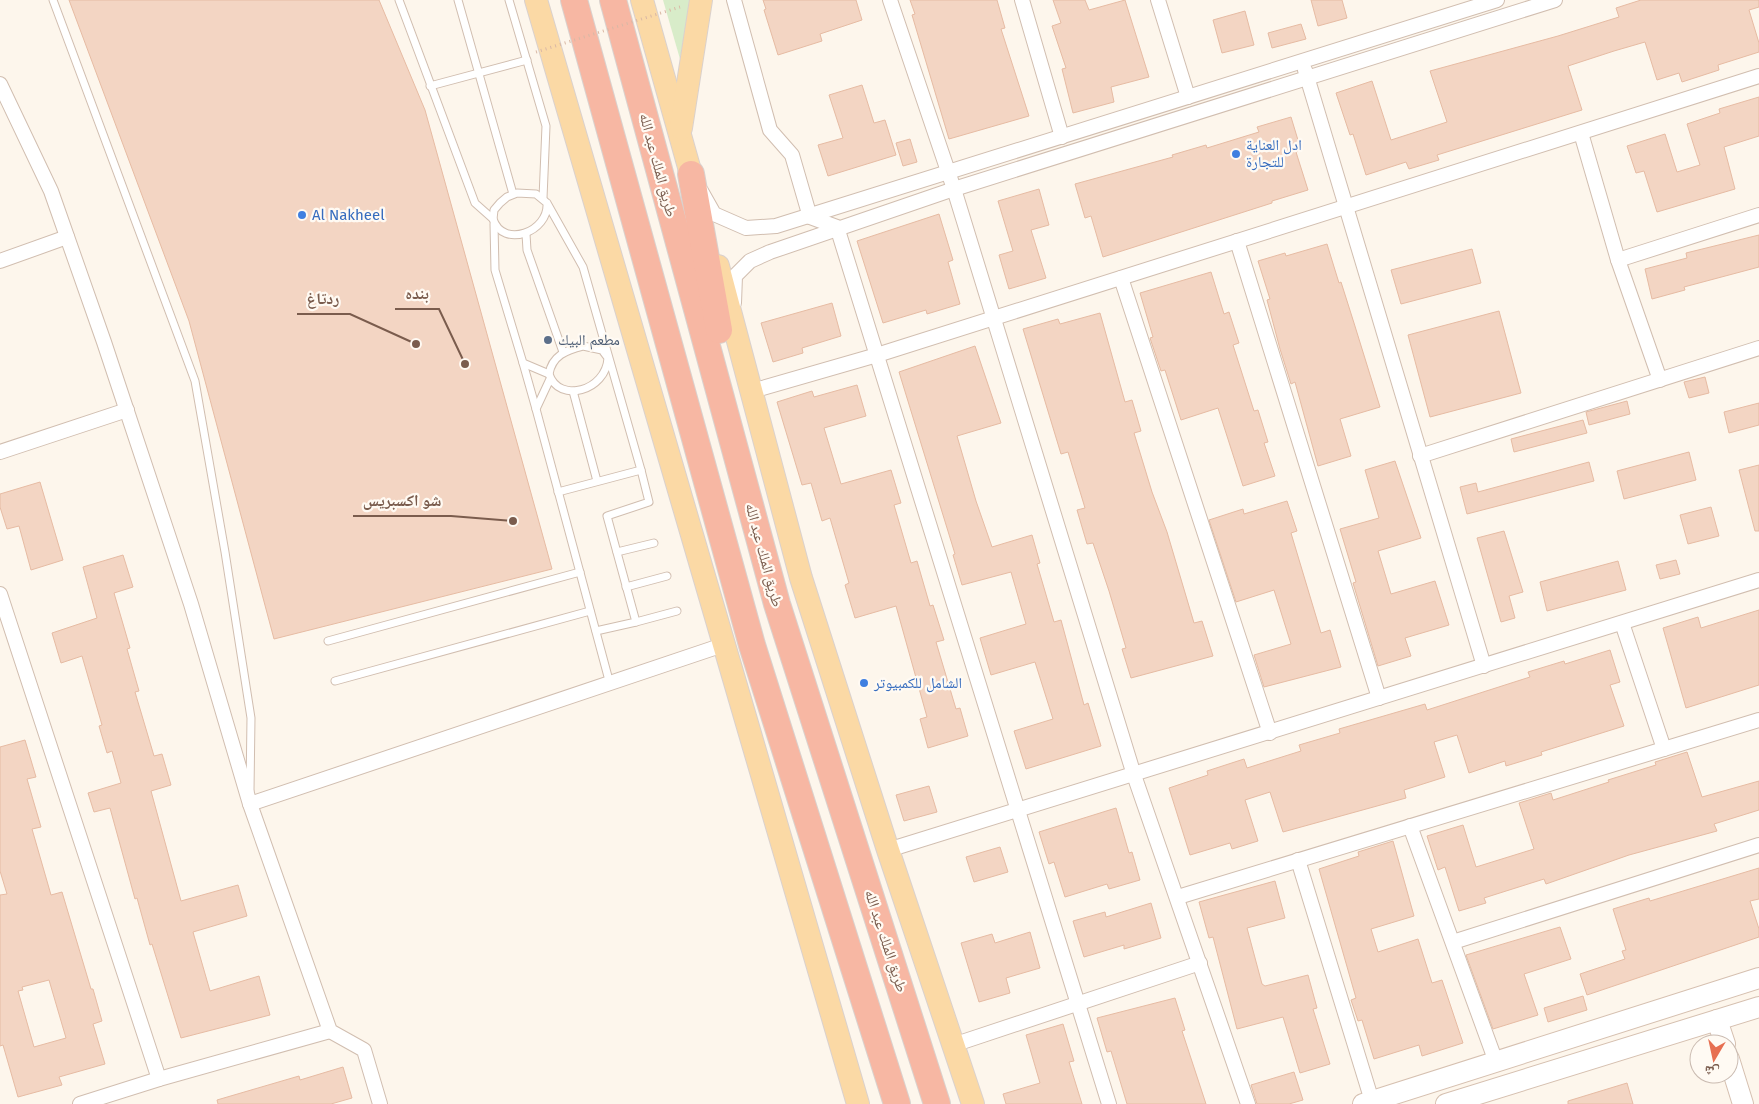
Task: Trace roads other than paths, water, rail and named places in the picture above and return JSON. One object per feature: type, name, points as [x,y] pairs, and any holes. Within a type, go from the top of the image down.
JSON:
[{"type":"highway","points":[[574,0],[752,645],[897,1104]]},
{"type":"highway","name":"طريق الملك عبد الله","points":[[613,0],[777,604],[937,1104]]},
{"type":"highway","points":[[692,174],[712,298],[777,604]]},
{"type":"highway","points":[[855,976],[882,1104]]},
{"type":"highway","points":[[929,1075],[942,1104]]},
{"type":"main road","points":[[536,0],[858,1104]]},
{"type":"main road","name":"طريق الملك عبد الله","points":[[642,0],[737,333],[802,578],[888,850],[973,1104]]},
{"type":"main road","points":[[680,137],[701,0]]},
{"type":"street","points":[[734,0],[770,130],[792,155],[810,216]]},
{"type":"street","points":[[890,0],[954,189],[1134,775],[1178,897],[1248,1104]]},
{"type":"street","points":[[1022,0],[1062,137]]},
{"type":"street","points":[[1158,0],[1188,98]]},
{"type":"street","points":[[692,174],[714,214],[746,228],[776,226],[1497,0]]},
{"type":"street","points":[[737,333],[734,294],[735,276],[750,260],[837,227],[954,189],[1555,0]]},
{"type":"street","points":[[1302,62],[1484,666]]},
{"type":"street","points":[[752,391],[876,355],[1759,76]]},
{"type":"street","points":[[0,84],[3,99],[51,191],[127,410],[191,604],[250,804],[330,1031],[364,1050],[380,1104]]},
{"type":"street","points":[[1581,133],[1618,260],[1660,380]]},
{"type":"street","points":[[1618,260],[1759,215]]},
{"type":"street","points":[[810,216],[837,227]]},
{"type":"street","points":[[837,227],[1109,1104]]},
{"type":"street","points":[[0,261],[67,237]]},
{"type":"street","points":[[1237,241],[1379,698]]},
{"type":"street","points":[[1121,278],[1270,733]]},
{"type":"street","points":[[1420,456],[1759,348]]},
{"type":"street","points":[[0,452],[127,410]]},
{"type":"street","points":[[888,850],[1759,580]]},
{"type":"street","points":[[0,594],[159,1079]]},
{"type":"street","points":[[1622,623],[1664,749]]},
{"type":"street","points":[[250,804],[723,645]]},
{"type":"street","points":[[1178,897],[1759,720]]},
{"type":"street","points":[[1410,826],[1496,1062]]},
{"type":"street","points":[[1453,942],[1759,845]]},
{"type":"street","points":[[1298,860],[1368,1102],[1759,978]]},
{"type":"street","points":[[954,1045],[1200,963]]},
{"type":"street","points":[[1446,1104],[1759,1007]]},
{"type":"street","points":[[1717,1020],[1722,1034]]},
{"type":"street","points":[[80,1104],[159,1079],[330,1031]]},
{"type":"street","points":[[1737,1084],[1743,1104]]},
{"type":"lane","points":[[52,0],[195,381],[225,552],[251,718],[250,804]]},
{"type":"lane","points":[[399,0],[475,203],[507,233],[526,234],[541,223],[548,208],[545,201],[546,126],[509,0]]},
{"type":"lane","points":[[458,0],[513,194]]},
{"type":"lane","points":[[430,86],[527,60]]},
{"type":"lane","points":[[610,684],[536,409],[495,270],[494,210],[507,196],[513,194],[527,193],[545,201],[583,267],[649,502],[607,516],[636,622]]},
{"type":"lane","points":[[526,234],[527,250],[563,352]]},
{"type":"lane","points":[[523,363],[550,377],[563,389],[573,391],[591,387],[598,381],[608,368],[608,358],[602,350],[583,346],[563,352],[550,365],[550,377],[536,409]]},
{"type":"lane","points":[[573,391],[597,481]]},
{"type":"lane","points":[[558,492],[641,470]]},
{"type":"lane","points":[[617,552],[654,543]]},
{"type":"lane","points":[[328,641],[580,572]]},
{"type":"lane","points":[[626,587],[667,576]]},
{"type":"lane","points":[[335,681],[590,611]]},
{"type":"lane","points":[[596,631],[677,611]]},
{"type":"place","name":"ادل العناية للتجارة","points":[[1236,154]]},
{"type":"place","name":"Al Nakheel","points":[[302,215]]},
{"type":"place","name":"مطعم البيك","points":[[548,340]]},
{"type":"place","name":"ردتاغ","points":[[416,344]]},
{"type":"place","name":"بنده","points":[[465,364]]},
{"type":"place","name":"شو اكسبريس","points":[[513,521]]},
{"type":"place","name":"الشامل للكمبيوتر","points":[[864,683]]}]
